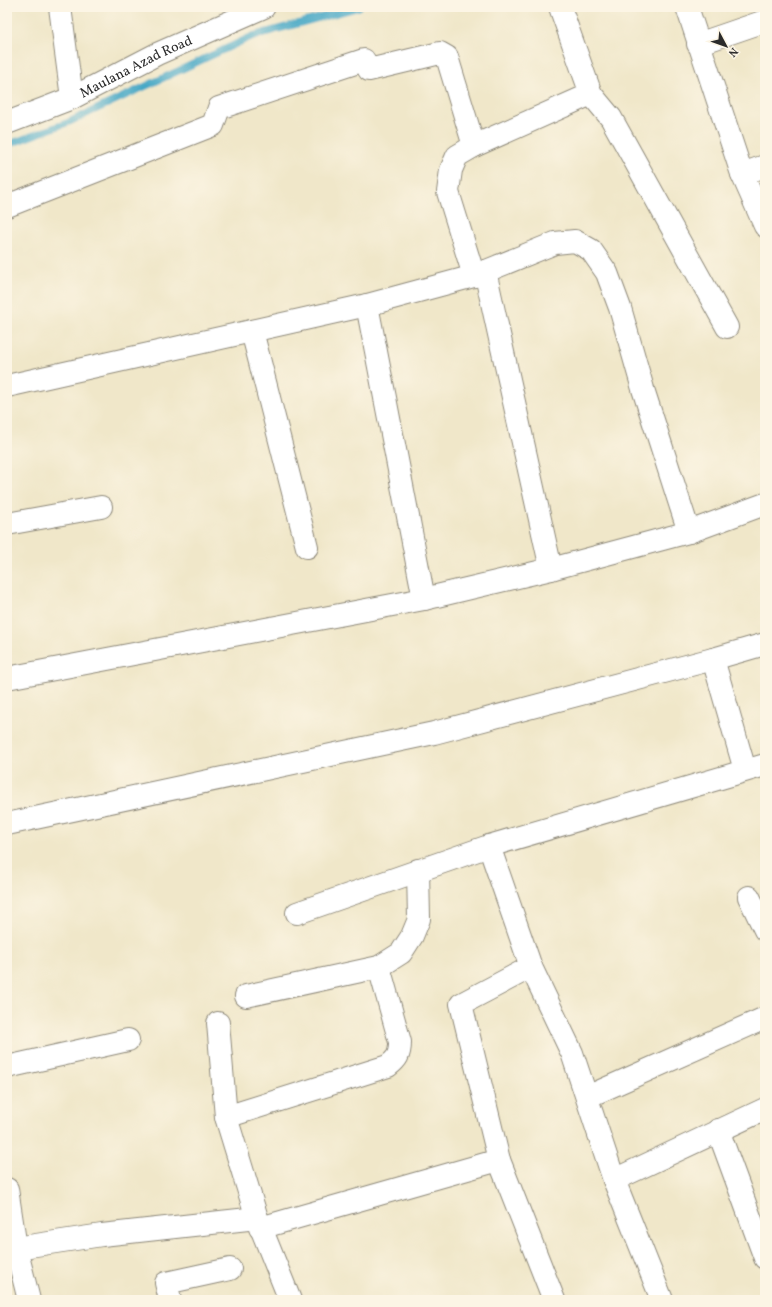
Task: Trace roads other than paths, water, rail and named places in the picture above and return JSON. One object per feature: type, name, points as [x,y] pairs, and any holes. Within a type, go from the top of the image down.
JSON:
[{"type":"street","points":[[60,7],[72,98]]},
{"type":"street","name":"Maulana Azad Road","points":[[7,123],[72,98],[157,54],[264,7]]},
{"type":"street","points":[[560,7],[591,94],[611,118],[727,328]]},
{"type":"street","points":[[686,7],[742,174],[765,226]]},
{"type":"street","points":[[698,44],[765,21]]},
{"type":"street","points":[[7,206],[213,125],[219,108],[364,60],[370,70],[440,53],[447,57],[474,146]]},
{"type":"street","points":[[552,569],[480,273],[448,192],[451,170],[457,156],[474,146],[591,94]]},
{"type":"street","points":[[742,174],[765,166]]},
{"type":"street","points":[[7,386],[367,305],[480,273],[555,243],[575,241],[592,250],[607,273],[620,308],[643,389],[689,532]]},
{"type":"street","points":[[367,305],[424,599]]},
{"type":"street","points":[[252,331],[307,547]]},
{"type":"street","points":[[7,678],[424,599],[552,569],[689,532],[765,504]]},
{"type":"street","points":[[7,524],[101,506]]},
{"type":"street","points":[[7,824],[434,733],[765,644]]},
{"type":"street","points":[[297,913],[489,846],[755,768],[713,659]]},
{"type":"street","points":[[489,846],[531,967],[572,1053],[614,1180],[662,1300]]},
{"type":"street","points":[[246,996],[379,967],[401,953],[412,936],[419,919],[418,870]]},
{"type":"street","points":[[749,897],[765,930]]},
{"type":"street","points":[[226,1117],[388,1066],[397,1059],[400,1052],[400,1042],[379,967]]},
{"type":"street","points":[[531,967],[461,1004],[499,1160],[554,1300]]},
{"type":"street","points":[[587,1097],[765,1018]]},
{"type":"street","points":[[218,1023],[226,1117],[258,1223],[290,1300]]},
{"type":"street","points":[[7,1067],[128,1040]]},
{"type":"street","points":[[614,1180],[765,1109]]},
{"type":"street","points":[[718,1130],[765,1258]]},
{"type":"street","points":[[16,1248],[102,1235],[258,1223],[499,1160]]},
{"type":"street","points":[[7,1189],[16,1248],[29,1300]]},
{"type":"street","points":[[170,1300],[166,1283],[230,1269]]},
{"type":"waterway","points":[[7,145],[69,122],[253,36],[359,7]]}]
